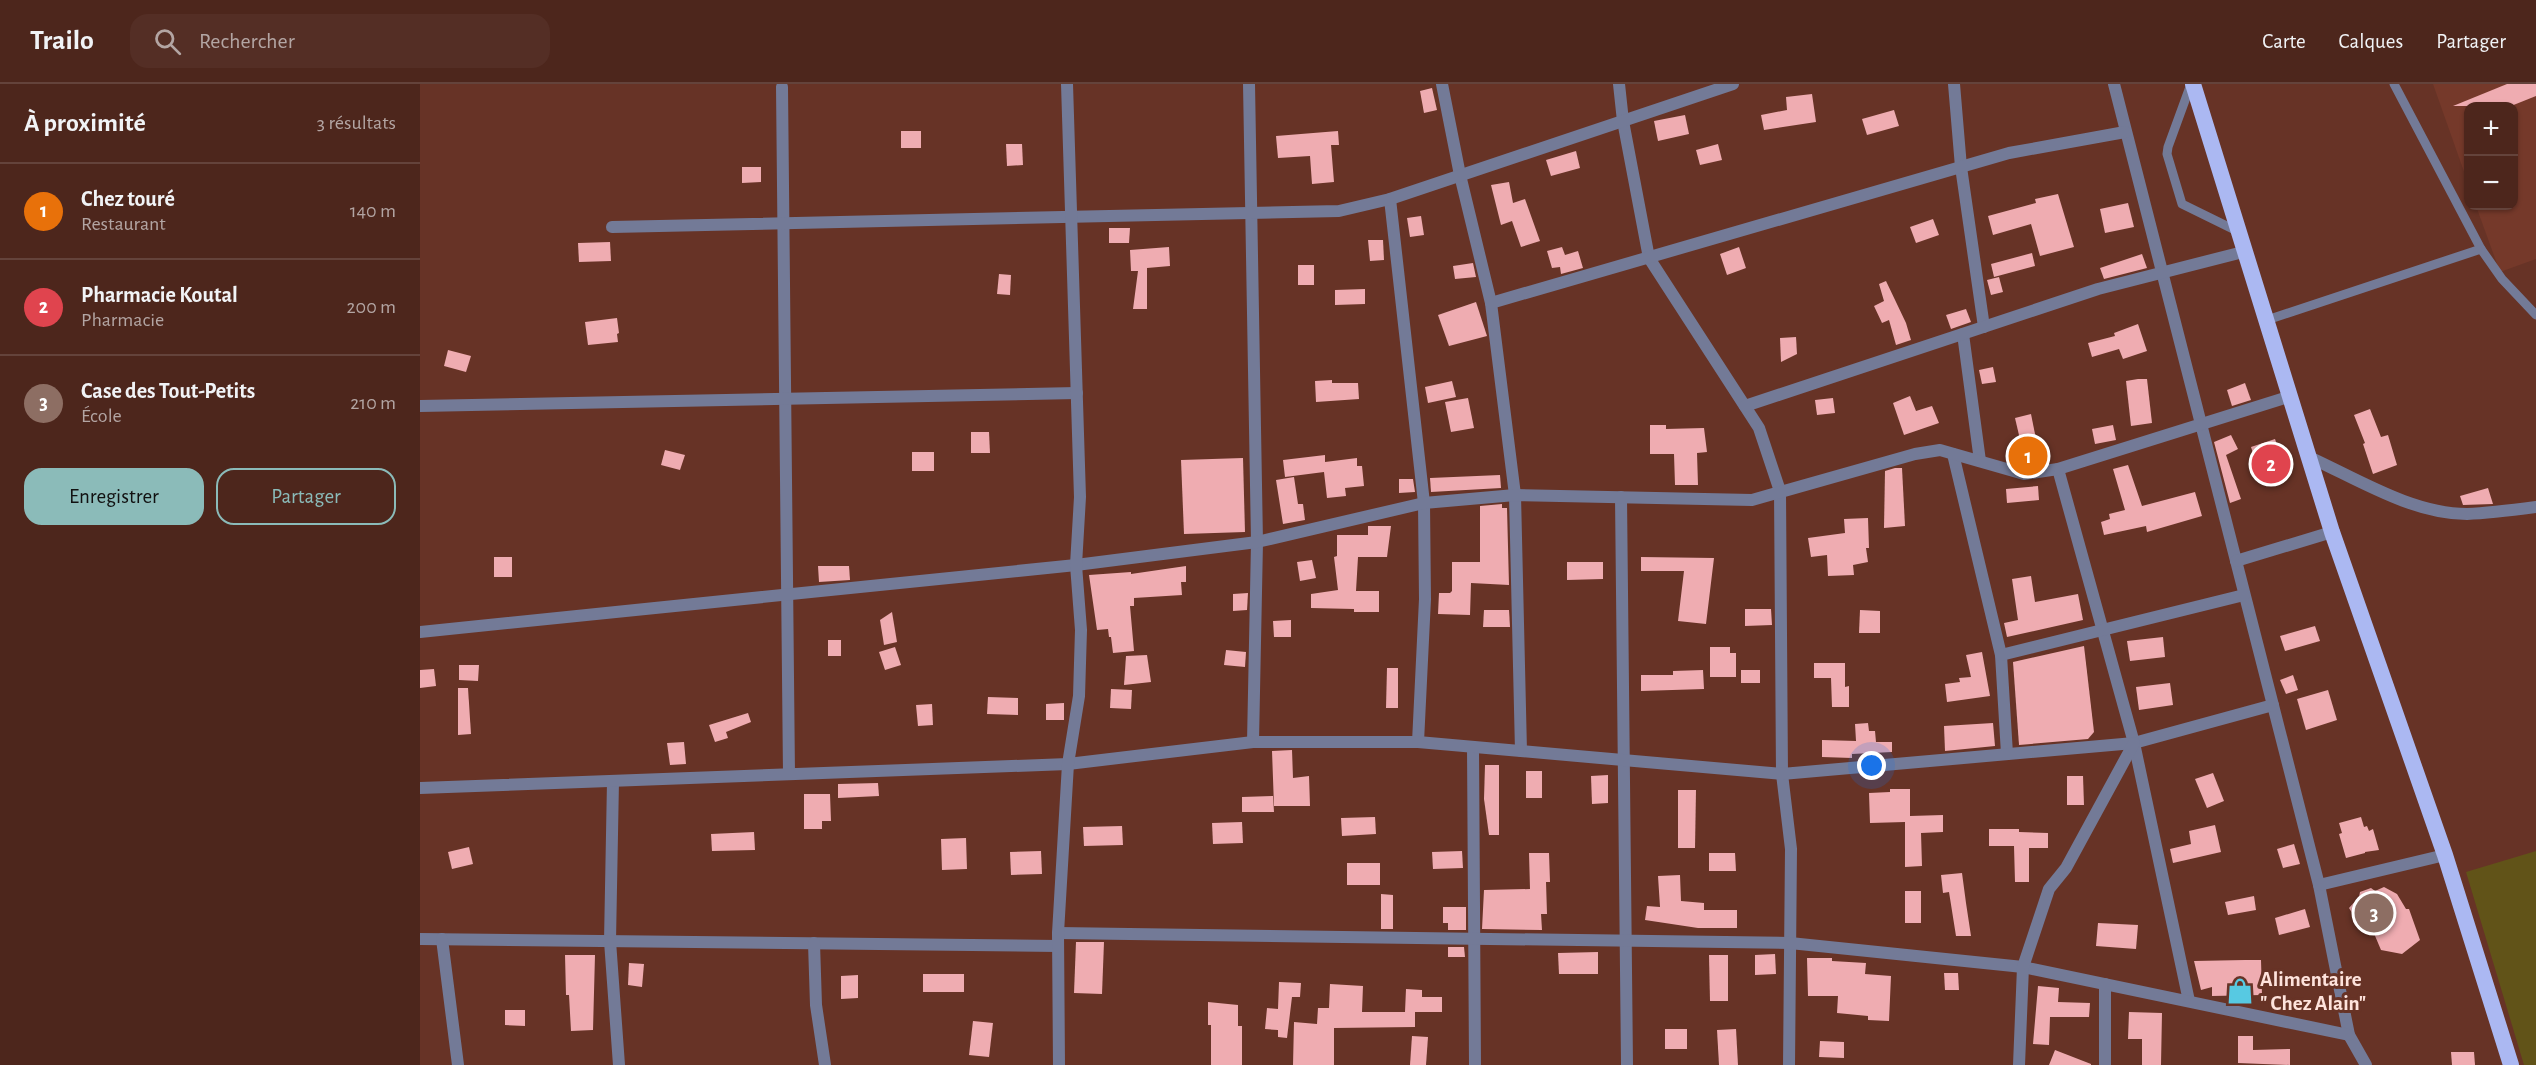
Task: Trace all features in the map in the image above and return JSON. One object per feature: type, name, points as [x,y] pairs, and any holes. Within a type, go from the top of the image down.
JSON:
[{"type":"highway","points":[[2192,84],[2243,252],[2311,458],[2332,532],[2445,855],[2511,1065]]},
{"type":"street","points":[[1059,1065],[1058,933],[1068,764],[1079,696],[1081,630],[1076,565],[1080,497],[1067,84]]},
{"type":"street","points":[[1249,84],[1257,542],[1253,742]]},
{"type":"street","points":[[1442,84],[1460,175],[1491,303],[1515,495],[1521,751]]},
{"type":"street","points":[[1619,84],[1623,121],[1649,258],[1759,428],[1780,491],[1782,774],[1791,849],[1790,1065]]},
{"type":"street","points":[[612,228],[1339,211],[1390,199],[1733,84]]},
{"type":"street","points":[[1954,84],[1961,167],[1984,327]]},
{"type":"street","points":[[2114,84],[2319,885],[2349,1035],[2366,1065]]},
{"type":"street","points":[[782,87],[789,774]]},
{"type":"street","points":[[1491,303],[2009,153],[2126,132]]},
{"type":"street","points":[[1390,199],[1424,503],[1425,599],[1418,742]]},
{"type":"street","points":[[1745,406],[2098,289],[2243,252]]},
{"type":"street","points":[[1963,334],[1980,462]]},
{"type":"street","points":[[420,406],[1077,393]]},
{"type":"street","points":[[420,632],[1076,565],[1257,542],[1424,503],[1515,495],[1752,500],[1915,454],[1940,450],[2024,474],[2058,470],[2291,396]]},
{"type":"street","points":[[1953,454],[2001,655],[2007,754]]},
{"type":"street","points":[[2311,458],[2394,496],[2436,510],[2466,514],[2536,507]]},
{"type":"street","points":[[2058,470],[2134,743],[2189,1001]]},
{"type":"street","points":[[1620,497],[1627,1065]]},
{"type":"street","points":[[2236,561],[2332,532]]},
{"type":"street","points":[[2001,655],[2244,596]]},
{"type":"street","points":[[420,789],[1068,764],[1253,742],[1418,742],[1782,774],[2134,743],[2273,705]]},
{"type":"street","points":[[2019,1065],[2023,967],[2049,889],[2066,868],[2134,743]]},
{"type":"street","points":[[1473,747],[1475,1065]]},
{"type":"street","points":[[613,781],[610,941],[620,1065]]},
{"type":"street","points":[[2319,885],[2445,855]]},
{"type":"street","points":[[1058,933],[1790,943],[2023,967],[2349,1035]]},
{"type":"street","points":[[420,939],[1058,946]]},
{"type":"street","points":[[442,939],[458,1065]]},
{"type":"street","points":[[814,943],[816,1005],[825,1065]]},
{"type":"street","points":[[2105,984],[2105,1065]]},
{"type":"lane","points":[[2192,84],[2168,147],[2182,204],[2237,231]]},
{"type":"lane","points":[[2394,84],[2481,249],[2502,279],[2536,315]]},
{"type":"lane","points":[[2267,320],[2348,291],[2481,249]]},
{"type":"shaded area","points":[[2433,84],[2536,84],[2536,259],[2500,272],[2477,210],[2518,210],[2518,102],[2464,102],[2464,172]]},
{"type":"shaded area","points":[[2536,851],[2536,1065],[2524,1065],[2466,872]]},
{"type":"building","points":[[2507,84],[2536,84],[2536,96],[2518,103],[2464,102],[2464,106],[2453,106]]},
{"type":"building","points":[[1432,88],[1437,110],[1424,113],[1420,91]]},
{"type":"building","points":[[1812,94],[1816,122],[1764,130],[1761,115],[1787,110],[1786,97]]},
{"type":"building","points":[[1894,110],[1899,126],[1867,135],[1862,119]]},
{"type":"building","points":[[1685,115],[1689,134],[1658,141],[1654,121]]},
{"type":"building","points":[[901,131],[921,131],[921,148],[901,148]]},
{"type":"building","points":[[1338,131],[1339,145],[1331,145],[1334,182],[1312,184],[1310,156],[1278,158],[1276,136]]},
{"type":"building","points":[[1006,144],[1022,144],[1023,165],[1007,166]]},
{"type":"building","points":[[1718,144],[1722,160],[1700,165],[1696,150]]},
{"type":"building","points":[[1576,151],[1580,168],[1551,176],[1546,160]]},
{"type":"building","points":[[742,167],[761,167],[761,182],[742,183]]},
{"type":"building","points":[[1509,182],[1513,203],[1525,199],[1540,241],[1521,247],[1512,221],[1501,225],[1491,185]]},
{"type":"building","points":[[2058,194],[2074,247],[2040,256],[2031,224],[1993,235],[1988,216],[2036,203],[2035,199]]},
{"type":"building","points":[[2128,203],[2134,227],[2105,233],[2100,209]]},
{"type":"building","points":[[1421,216],[1424,235],[1410,237],[1407,218]]},
{"type":"building","points":[[1933,219],[1939,235],[1916,243],[1910,227]]},
{"type":"building","points":[[1109,228],[1130,228],[1129,243],[1109,243]]},
{"type":"building","points":[[1368,240],[1383,240],[1384,260],[1370,261]]},
{"type":"building","points":[[610,242],[611,261],[579,262],[578,243]]},
{"type":"building","points":[[1169,247],[1170,266],[1147,268],[1147,309],[1133,309],[1138,271],[1131,271],[1130,250]]},
{"type":"building","points":[[1562,247],[1565,255],[1578,251],[1583,268],[1561,274],[1560,267],[1552,268],[1547,251]]},
{"type":"building","points":[[1739,247],[1746,268],[1727,275],[1720,254]]},
{"type":"building","points":[[2032,253],[2035,266],[1994,277],[1991,264]]},
{"type":"building","points":[[2142,254],[2147,268],[2104,279],[2100,268]]},
{"type":"building","points":[[1473,263],[1476,277],[1455,279],[1453,266]]},
{"type":"building","points":[[1298,265],[1314,265],[1314,285],[1298,285]]},
{"type":"building","points":[[999,274],[1011,275],[1010,295],[997,294]]},
{"type":"building","points":[[1999,277],[2003,292],[1991,295],[1987,280]]},
{"type":"building","points":[[1886,281],[1906,323],[1911,340],[1896,345],[1889,320],[1882,323],[1874,306],[1884,301],[1879,284]]},
{"type":"building","points":[[1365,289],[1365,304],[1335,305],[1335,290]]},
{"type":"building","points":[[1476,302],[1487,336],[1449,346],[1438,315]]},
{"type":"building","points":[[1966,309],[1971,322],[1951,329],[1946,315]]},
{"type":"building","points":[[617,318],[618,342],[588,345],[585,322]]},
{"type":"building","points":[[2138,324],[2147,351],[2123,359],[2119,349],[2092,357],[2088,343],[2115,336],[2114,333]]},
{"type":"building","points":[[1796,337],[1797,354],[1781,362],[1780,338]]},
{"type":"building","points":[[448,350],[471,356],[466,372],[444,366]]},
{"type":"building","points":[[1993,367],[1996,382],[1982,384],[1979,370]]},
{"type":"building","points":[[2147,379],[2152,423],[2131,426],[2126,381]]},
{"type":"building","points":[[1332,380],[1332,383],[1358,383],[1359,399],[1316,402],[1315,381]]},
{"type":"building","points":[[1452,381],[1456,397],[1428,403],[1425,387]]},
{"type":"building","points":[[2245,383],[2251,400],[2232,406],[2227,390]]},
{"type":"building","points":[[1910,396],[1916,411],[1932,406],[1939,423],[1904,435],[1893,403]]},
{"type":"building","points":[[1468,398],[1474,428],[1451,432],[1445,402]]},
{"type":"building","points":[[1833,398],[1835,413],[1817,415],[1815,400]]},
{"type":"building","points":[[2370,409],[2381,437],[2388,435],[2397,465],[2373,474],[2363,444],[2365,443],[2354,415]]},
{"type":"building","points":[[2031,414],[2037,444],[2022,448],[2015,418]]},
{"type":"building","points":[[1650,425],[1666,425],[1666,429],[1704,428],[1707,452],[1697,453],[1698,485],[1675,485],[1674,454],[1650,454]]},
{"type":"building","points":[[2113,425],[2116,440],[2095,444],[2092,429]]},
{"type":"building","points":[[971,432],[989,432],[990,453],[971,453]]},
{"type":"building","points":[[2231,435],[2238,449],[2226,455],[2241,499],[2230,503],[2214,442]]},
{"type":"building","points":[[2275,439],[2285,469],[2261,477],[2251,447]]},
{"type":"building","points":[[665,450],[685,455],[680,470],[661,465]]},
{"type":"building","points":[[912,452],[934,452],[934,471],[912,471]]},
{"type":"building","points":[[1325,455],[1325,462],[1357,458],[1357,466],[1362,466],[1364,486],[1345,488],[1346,496],[1327,498],[1324,472],[1285,477],[1283,460]]},
{"type":"building","points":[[1243,458],[1245,532],[1184,534],[1181,460]]},
{"type":"building","points":[[2128,465],[2142,506],[2195,492],[2202,516],[2147,532],[2146,526],[2104,535],[2101,522],[2110,519],[2109,514],[2125,510],[2113,469]]},
{"type":"building","points":[[1902,468],[1905,526],[1884,528],[1885,471]]},
{"type":"building","points":[[1500,475],[1501,488],[1431,492],[1430,478]]},
{"type":"building","points":[[1294,477],[1298,504],[1303,504],[1305,520],[1283,524],[1276,480]]},
{"type":"building","points":[[1399,479],[1413,479],[1415,492],[1399,493]]},
{"type":"building","points":[[2038,486],[2039,500],[2007,503],[2006,489]]},
{"type":"building","points":[[2488,488],[2493,504],[2463,505],[2460,496]]},
{"type":"building","points":[[1502,504],[1502,508],[1507,508],[1509,585],[1471,583],[1470,615],[1438,614],[1439,593],[1452,591],[1452,562],[1480,562],[1480,506]]},
{"type":"building","points":[[1868,518],[1869,548],[1866,548],[1868,562],[1853,565],[1854,575],[1828,576],[1827,555],[1811,557],[1808,538],[1845,533],[1844,519]]},
{"type":"building","points":[[1368,526],[1391,526],[1387,557],[1358,557],[1356,591],[1379,591],[1379,612],[1311,608],[1311,594],[1338,590],[1334,557],[1337,556],[1337,535],[1368,535]]},
{"type":"building","points":[[494,557],[512,557],[512,577],[494,577]]},
{"type":"building","points":[[1641,557],[1714,558],[1706,624],[1678,621],[1684,571],[1641,571]]},
{"type":"building","points":[[1312,560],[1316,578],[1300,581],[1297,562]]},
{"type":"building","points":[[1567,562],[1603,562],[1603,579],[1567,580]]},
{"type":"building","points":[[818,566],[849,566],[850,580],[819,582]]},
{"type":"building","points":[[1186,566],[1186,582],[1181,582],[1182,595],[1134,598],[1134,606],[1130,606],[1134,651],[1113,653],[1108,629],[1097,630],[1089,575],[1131,572],[1131,574]]},
{"type":"building","points":[[2031,576],[2035,602],[2078,594],[2083,620],[2007,637],[2004,623],[2018,620],[2012,579]]},
{"type":"building","points":[[1248,593],[1247,610],[1233,611],[1233,594]]},
{"type":"building","points":[[1745,609],[1771,609],[1772,625],[1745,626]]},
{"type":"building","points":[[1484,610],[1509,610],[1510,627],[1483,627]]},
{"type":"building","points":[[1860,610],[1880,611],[1880,633],[1859,633]]},
{"type":"building","points":[[892,612],[897,642],[884,645],[880,620]]},
{"type":"building","points":[[1291,620],[1291,637],[1274,637],[1273,621]]},
{"type":"building","points":[[2315,626],[2320,641],[2285,651],[2280,636]]},
{"type":"building","points":[[2163,637],[2165,657],[2130,661],[2127,641]]},
{"type":"building","points":[[828,640],[841,640],[841,656],[828,656]]},
{"type":"building","points":[[2084,646],[2094,732],[2088,739],[2019,745],[2013,662]]},
{"type":"building","points":[[895,647],[901,665],[885,670],[879,652]]},
{"type":"building","points":[[1710,647],[1730,647],[1730,653],[1736,653],[1736,677],[1710,677]]},
{"type":"building","points":[[1226,650],[1246,652],[1245,667],[1224,665]]},
{"type":"building","points":[[1982,652],[1990,696],[1947,702],[1945,684],[1960,682],[1959,678],[1971,677],[1966,655]]},
{"type":"building","points":[[1147,655],[1151,682],[1124,685],[1126,656]]},
{"type":"building","points":[[1814,663],[1845,663],[1845,687],[1849,686],[1849,707],[1832,707],[1831,678],[1814,678]]},
{"type":"building","points":[[459,665],[479,665],[478,681],[459,680]]},
{"type":"building","points":[[1387,668],[1398,668],[1398,708],[1386,708]]},
{"type":"building","points":[[434,669],[436,686],[420,688],[420,670]]},
{"type":"building","points":[[1703,670],[1704,689],[1641,691],[1641,675],[1673,675],[1673,671]]},
{"type":"building","points":[[1741,670],[1760,670],[1760,683],[1741,683]]},
{"type":"building","points":[[2293,675],[2298,690],[2286,694],[2280,680]]},
{"type":"building","points":[[2170,683],[2173,705],[2139,710],[2136,687]]},
{"type":"building","points":[[458,688],[468,688],[471,734],[458,735]]},
{"type":"building","points":[[1111,689],[1132,690],[1131,709],[1110,708]]},
{"type":"building","points":[[2328,690],[2337,720],[2306,730],[2297,699]]},
{"type":"building","points":[[988,697],[1018,698],[1018,715],[987,714]]},
{"type":"building","points":[[1064,703],[1064,720],[1046,720],[1046,704]]},
{"type":"building","points":[[932,704],[933,725],[918,726],[916,705]]},
{"type":"building","points":[[748,713],[751,722],[726,732],[728,738],[715,742],[709,725]]},
{"type":"building","points":[[1868,723],[1869,731],[1875,731],[1876,742],[1892,742],[1892,752],[1852,754],[1852,758],[1822,757],[1822,740],[1856,741],[1855,724]]},
{"type":"building","points":[[1993,723],[1995,746],[1945,751],[1944,726]]},
{"type":"building","points":[[684,742],[686,764],[670,765],[667,743]]},
{"type":"building","points":[[1292,750],[1293,778],[1309,776],[1310,806],[1274,806],[1272,751]]},
{"type":"building","points":[[1485,765],[1499,765],[1499,835],[1489,835],[1484,799]]},
{"type":"building","points":[[1526,771],[1542,771],[1542,798],[1526,798]]},
{"type":"building","points":[[2213,773],[2224,801],[2207,808],[2195,779]]},
{"type":"building","points":[[1608,775],[1608,803],[1592,804],[1591,776]]},
{"type":"building","points":[[2067,776],[2083,776],[2084,805],[2067,805]]},
{"type":"building","points":[[878,783],[879,796],[838,798],[838,784]]},
{"type":"building","points":[[1890,789],[1910,789],[1910,816],[1943,815],[1943,832],[1921,833],[1922,866],[1905,867],[1905,822],[1870,823],[1869,793],[1890,792]]},
{"type":"building","points":[[1678,790],[1696,790],[1695,848],[1678,848]]},
{"type":"building","points":[[804,794],[830,794],[831,821],[822,821],[822,829],[804,829]]},
{"type":"building","points":[[1273,796],[1274,812],[1242,812],[1242,797]]},
{"type":"building","points":[[1375,817],[1376,834],[1342,836],[1341,818]]},
{"type":"building","points":[[2361,817],[2364,827],[2367,826],[2369,831],[2373,829],[2379,850],[2346,858],[2339,834],[2342,833],[2339,823]]},
{"type":"building","points":[[1242,822],[1243,843],[1213,844],[1212,823]]},
{"type":"building","points":[[2215,825],[2221,852],[2173,863],[2170,849],[2191,844],[2189,831]]},
{"type":"building","points":[[1122,826],[1123,845],[1084,846],[1083,827]]},
{"type":"building","points":[[1989,829],[2019,829],[2019,832],[2048,833],[2048,848],[2029,848],[2029,882],[2015,882],[2014,846],[1989,846]]},
{"type":"building","points":[[754,832],[755,850],[712,851],[711,834]]},
{"type":"building","points":[[966,838],[967,869],[942,870],[941,839]]},
{"type":"building","points":[[2294,844],[2300,864],[2283,868],[2277,849]]},
{"type":"building","points":[[469,847],[473,864],[452,869],[448,852]]},
{"type":"building","points":[[1041,851],[1042,874],[1011,875],[1010,852]]},
{"type":"building","points":[[1462,851],[1463,868],[1433,869],[1432,852]]},
{"type":"building","points":[[1529,853],[1549,853],[1550,882],[1546,882],[1547,914],[1541,914],[1542,930],[1482,929],[1484,890],[1530,889]]},
{"type":"building","points":[[1709,853],[1735,853],[1736,871],[1709,871]]},
{"type":"building","points":[[1347,863],[1380,863],[1380,885],[1347,885]]},
{"type":"building","points":[[1962,873],[1971,936],[1956,936],[1949,892],[1943,893],[1941,875]]},
{"type":"building","points":[[1680,875],[1681,901],[1704,903],[1704,910],[1737,910],[1737,928],[1698,928],[1645,920],[1647,906],[1660,907],[1658,876]]},
{"type":"building","points":[[2384,887],[2397,894],[2406,909],[2409,909],[2420,940],[2402,954],[2381,950],[2373,931],[2359,924],[2349,908],[2359,897],[2360,892],[2371,888],[2375,891]]},
{"type":"building","points":[[1905,891],[1921,891],[1921,923],[1905,923]]},
{"type":"building","points":[[1381,894],[1393,895],[1393,929],[1381,929]]},
{"type":"building","points":[[2254,896],[2256,910],[2228,915],[2225,902]]},
{"type":"building","points":[[1443,907],[1466,907],[1466,930],[1448,930],[1448,923],[1443,923]]},
{"type":"building","points":[[2305,909],[2310,927],[2279,935],[2275,918]]},
{"type":"building","points":[[2098,923],[2138,925],[2136,949],[2096,946]]},
{"type":"building","points":[[1076,942],[1104,942],[1102,994],[1074,993]]},
{"type":"building","points":[[1448,947],[1464,947],[1465,957],[1448,957]]},
{"type":"building","points":[[1598,952],[1598,974],[1559,974],[1558,953]]},
{"type":"building","points":[[1775,954],[1776,974],[1755,975],[1755,955]]},
{"type":"building","points":[[565,955],[595,955],[593,1030],[571,1031],[569,995],[566,995]]},
{"type":"building","points":[[1709,955],[1728,955],[1728,1001],[1710,1001]]},
{"type":"building","points":[[1807,958],[1832,958],[1832,961],[1866,963],[1865,974],[1891,976],[1889,1021],[1868,1020],[1868,1016],[1837,1013],[1838,996],[1808,996]]},
{"type":"building","points":[[2261,960],[2262,995],[2212,996],[2212,987],[2201,990],[2194,961]]},
{"type":"building","points":[[629,963],[644,964],[642,987],[628,985]]},
{"type":"building","points":[[1944,973],[1958,973],[1959,990],[1945,990]]},
{"type":"building","points":[[923,974],[964,974],[964,992],[923,992]]},
{"type":"building","points":[[858,975],[858,998],[841,999],[841,976]]},
{"type":"building","points":[[1279,982],[1301,983],[1300,997],[1292,997],[1287,1038],[1278,1037],[1278,1030],[1265,1029],[1267,1008],[1278,1009]]},
{"type":"building","points":[[1330,984],[1363,986],[1362,1012],[1415,1012],[1415,1027],[1334,1028],[1334,1065],[1293,1065],[1294,1022],[1317,1024],[1318,1008],[1329,1008]]},
{"type":"building","points":[[2038,986],[2059,988],[2058,1002],[2090,1003],[2089,1017],[2050,1017],[2049,1045],[2033,1044]]},
{"type":"building","points":[[1406,989],[1422,990],[1422,997],[1442,997],[1442,1012],[1405,1012]]},
{"type":"building","points":[[1208,1002],[1238,1005],[1238,1026],[1242,1026],[1242,1065],[1211,1065],[1211,1025],[1208,1025]]},
{"type":"building","points":[[505,1010],[525,1010],[525,1026],[505,1025]]},
{"type":"building","points":[[2129,1012],[2162,1013],[2161,1065],[2142,1065],[2142,1039],[2128,1039]]},
{"type":"building","points":[[973,1021],[993,1023],[989,1057],[969,1055]]},
{"type":"building","points":[[1665,1029],[1687,1029],[1687,1049],[1665,1049]]},
{"type":"building","points":[[1736,1029],[1738,1065],[1719,1065],[1717,1030]]},
{"type":"building","points":[[1412,1036],[1428,1037],[1426,1065],[1410,1065]]},
{"type":"building","points":[[2238,1036],[2253,1036],[2253,1050],[2290,1049],[2290,1065],[2238,1063]]},
{"type":"building","points":[[1820,1041],[1844,1042],[1844,1058],[1819,1057]]},
{"type":"building","points":[[2055,1050],[2091,1064],[2091,1065],[2049,1065]]},
{"type":"building","points":[[2451,1052],[2474,1052],[2475,1065],[2452,1065]]},
{"type":"place","name":"Chez touré","points":[[2028,456]]},
{"type":"place","name":"Pharmacie Koutal","points":[[2271,464]]},
{"type":"place","name":"Case des Tout-Petits","points":[[2374,913]]},
{"type":"place","name":"Alimentaire \" Chez Alain\"","points":[[2240,991]]}]
